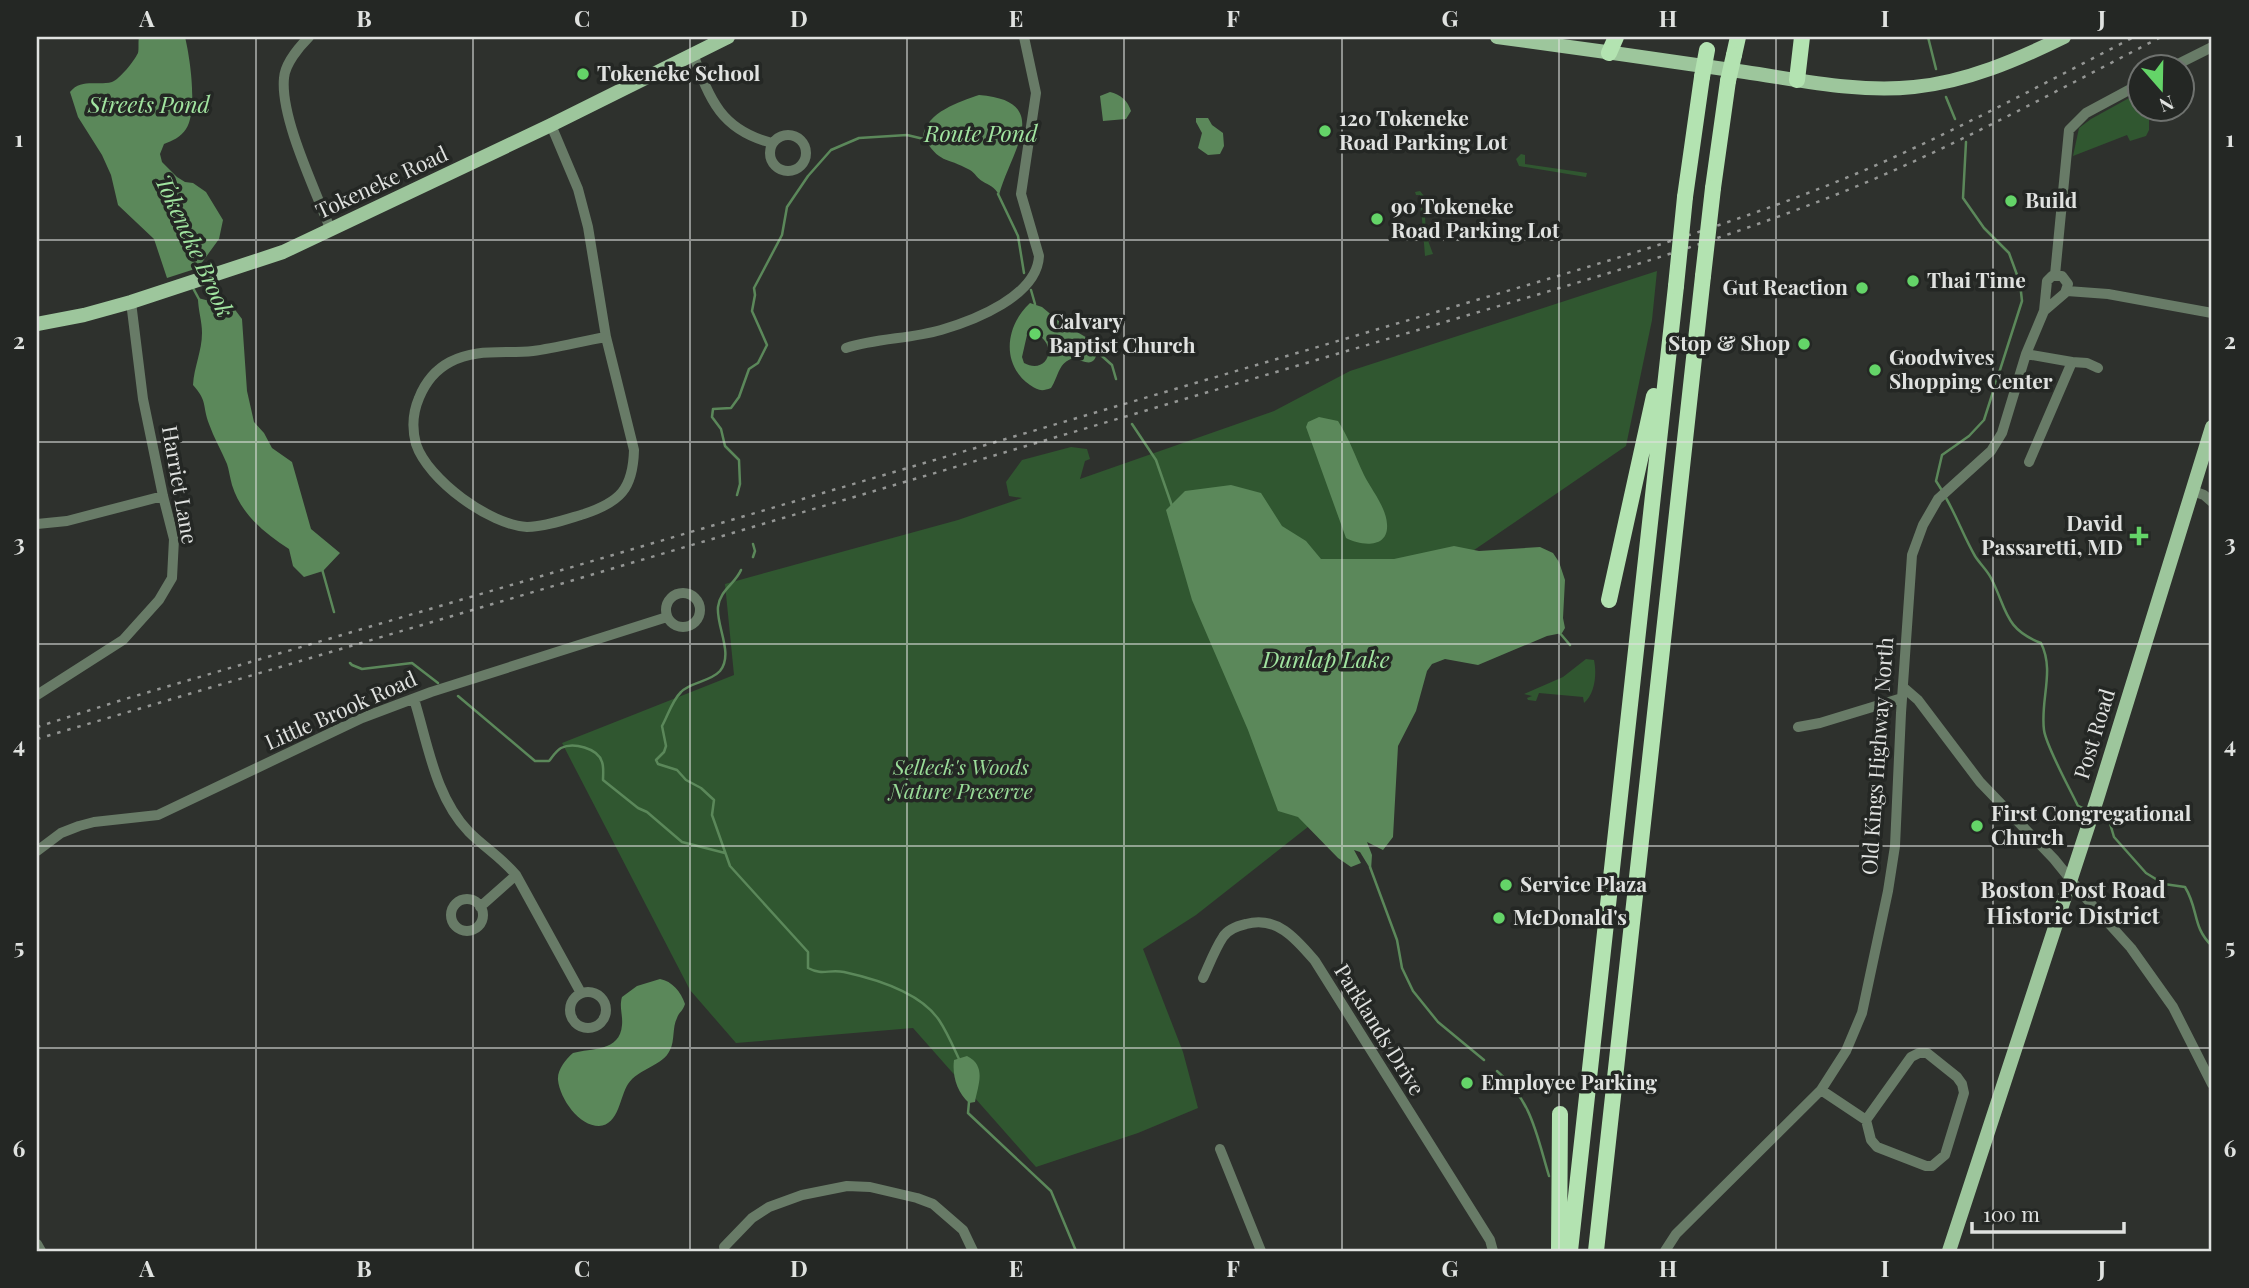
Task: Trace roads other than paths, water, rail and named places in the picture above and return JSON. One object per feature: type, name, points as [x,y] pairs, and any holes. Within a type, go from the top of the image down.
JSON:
[{"type":"highway","points":[[1609,52],[1616,37]]},
{"type":"highway","points":[[1596,1251],[1713,188],[1728,81],[1738,37]]},
{"type":"highway","points":[[1797,80],[1802,37]]},
{"type":"highway","points":[[1570,1251],[1685,197],[1709,43]]},
{"type":"highway","points":[[1609,600],[1636,486],[1675,292]]},
{"type":"highway","points":[[1559,1251],[1560,1114]]},
{"type":"main road","name":"Tokeneke Road","points":[[37,324],[131,302],[282,252],[551,125],[728,37]]},
{"type":"main road","points":[[1497,37],[1797,80],[1879,89],[1930,85],[2008,62],[2064,37]]},
{"type":"main road","name":"Post Road","points":[[1949,1251],[2096,799],[2212,427]]},
{"type":"street","points":[[309,37],[284,75],[284,98],[290,126],[331,231]]},
{"type":"street","points":[[846,348],[866,342],[940,330],[1006,302],[1032,278],[1039,256],[1021,194],[1036,93],[1024,37]]},
{"type":"street","points":[[2196,55],[2212,47]]},
{"type":"street","points":[[693,54],[710,98],[732,126],[772,143]]},
{"type":"street","name":"Old Kings Highway North","points":[[1665,1251],[1676,1234],[1821,1090],[1846,1051],[1861,1013],[1888,891],[1895,846],[1912,555],[1923,525],[1938,499],[1992,451],[2002,433],[2026,354],[2044,311],[2047,281],[2055,275],[2069,130],[2086,113],[2126,92]]},
{"type":"street","points":[[551,125],[578,189],[588,227],[606,337],[634,450],[630,481],[623,493],[611,503],[547,524],[528,527],[486,514],[458,494],[423,458],[414,433],[415,406],[426,384],[441,367],[472,354],[534,351],[606,337]]},
{"type":"street","points":[[2055,275],[2065,278],[2068,284],[2063,294]]},
{"type":"street","points":[[2047,291],[2053,296],[2108,294],[2212,313]]},
{"type":"street","name":"Old Kings Highway North","points":[[2044,311],[2063,294]]},
{"type":"street","name":"Harriet Lane","points":[[37,695],[122,640],[159,600],[172,578],[174,539],[144,399],[131,302]]},
{"type":"street","points":[[2026,354],[2087,363],[2098,368]]},
{"type":"street","points":[[2029,462],[2072,362]]},
{"type":"street","points":[[2193,491],[2212,502]]},
{"type":"street","points":[[37,524],[67,521],[163,496]]},
{"type":"street","name":"Little Brook Road","points":[[37,851],[61,833],[94,821],[158,815],[362,718],[667,617]]},
{"type":"street","points":[[1798,727],[1820,723],[1902,693],[1918,700],[1973,773],[2131,948],[2173,1007],[2211,1080]]},
{"type":"street","points":[[414,699],[449,807],[469,832],[504,860],[516,875],[581,993]]},
{"type":"street","points":[[480,907],[516,875]]},
{"type":"street","name":"Parklands Drive","points":[[1203,978],[1224,935],[1235,927],[1252,922],[1267,922],[1284,929],[1301,944],[1315,961],[1490,1240],[1493,1251]]},
{"type":"street","points":[[1821,1090],[1866,1120],[1871,1140],[1877,1147],[1932,1166],[1945,1155],[1963,1100],[1962,1084],[1927,1053],[1919,1053],[1911,1057],[1866,1120]]},
{"type":"street","points":[[1220,1149],[1261,1251]]},
{"type":"street","points":[[724,1247],[752,1219],[769,1207],[802,1195],[847,1186],[870,1187],[933,1204],[963,1230],[973,1251]]},
{"type":"street","points":[[37,1244],[41,1251]]},
{"type":"water","name":"Streets Pond","points":[[139,37],[185,37],[192,84],[190,121],[182,134],[164,144],[160,154],[162,162],[177,177],[206,192],[223,220],[219,239],[198,268],[167,278],[154,239],[118,205],[111,175],[78,117],[70,92],[79,85],[115,80],[138,53]]},
{"type":"water","points":[[1110,92],[1120,96],[1128,104],[1131,111],[1126,119],[1103,121],[1100,96]]},
{"type":"water","name":"Route Pond","points":[[979,95],[1002,99],[1016,107],[1022,118],[1018,146],[999,195],[970,170],[939,156],[923,136],[937,114]]},
{"type":"water","points":[[1196,118],[1208,118],[1212,125],[1223,133],[1224,146],[1220,154],[1208,155],[1198,148],[1202,133]]},
{"type":"water","points":[[198,298],[233,307],[242,319],[247,391],[254,422],[272,448],[292,462],[311,529],[340,553],[323,571],[304,577],[293,566],[289,549],[247,514],[236,495],[227,464],[209,424],[203,400],[193,385],[202,340]]},
{"type":"water","points":[[1030,303],[1042,307],[1060,322],[1089,339],[1097,351],[1094,360],[1069,360],[1062,366],[1051,388],[1040,390],[1030,385],[1014,367],[1011,356],[1011,334],[1022,312]],"holes":[[[1033,332],[1047,344],[1048,357],[1039,365],[1024,363],[1022,357],[1027,335]]]},
{"type":"water","points":[[1319,417],[1338,421],[1381,505],[1387,524],[1384,538],[1379,542],[1366,544],[1346,538],[1306,427],[1308,422]]},
{"type":"water","name":"Dunlap Lake","points":[[1231,485],[1261,493],[1282,526],[1306,541],[1321,559],[1394,559],[1454,546],[1479,551],[1540,547],[1553,553],[1559,562],[1565,580],[1565,628],[1562,633],[1547,636],[1478,665],[1445,659],[1432,664],[1427,671],[1416,711],[1398,746],[1393,837],[1383,850],[1367,842],[1372,855],[1371,870],[1360,852],[1354,850],[1361,863],[1351,867],[1338,858],[1298,817],[1278,811],[1248,730],[1192,600],[1166,510],[1185,491]]},
{"type":"water","points":[[660,979],[676,988],[685,1004],[675,1022],[670,1050],[662,1060],[638,1074],[628,1084],[611,1121],[599,1126],[584,1121],[562,1095],[558,1080],[560,1069],[573,1053],[604,1047],[616,1040],[622,1025],[622,997],[637,986]]},
{"type":"water","points":[[967,1056],[977,1065],[980,1076],[975,1102],[969,1103],[958,1089],[954,1072],[954,1060]]},
{"type":"waterway","points":[[1928,37],[1936,69]]},
{"type":"waterway","points":[[1946,97],[1955,119]]},
{"type":"waterway","points":[[737,495],[740,484],[739,460],[725,446],[721,429],[712,417],[713,409],[731,408],[739,397],[749,369],[758,363],[767,345],[752,311],[754,288],[782,235],[787,207],[808,176],[831,150],[859,138],[907,135],[928,140]]},
{"type":"waterway","points":[[1943,492],[1936,481],[1942,455],[1969,436],[1984,420],[2022,301],[2020,283],[2009,253],[1984,228],[1963,198],[1966,142]]},
{"type":"waterway","points":[[998,194],[1018,236],[1024,273]]},
{"type":"waterway","name":"Tokeneke Brook","points":[[193,288],[200,301]]},
{"type":"waterway","points":[[1031,290],[1035,304]]},
{"type":"waterway","points":[[1094,349],[1112,365],[1116,379]]},
{"type":"waterway","points":[[1132,424],[1156,460],[1172,506]]},
{"type":"waterway","points":[[1946,498],[1975,556],[1988,572],[2008,617],[2020,631],[2041,643],[2047,664],[2044,730],[2078,806],[2087,810]]},
{"type":"waterway","points":[[753,544],[753,557]]},
{"type":"waterway","name":"Tokeneke Brook","points":[[322,569],[334,612]]},
{"type":"waterway","points":[[741,570],[719,601],[719,623],[725,648],[724,664],[716,675],[689,686],[678,696],[662,726],[666,746],[656,760],[658,764],[677,770],[714,800],[712,815],[730,866],[808,952],[808,968],[818,972],[838,971],[856,975],[909,994],[931,1010],[939,1020],[959,1059]]},
{"type":"waterway","points":[[1559,632],[1570,645]]},
{"type":"waterway","name":"Tokeneke Brook","points":[[350,663],[362,669],[412,663],[438,683]]},
{"type":"waterway","name":"Tokeneke Brook","points":[[458,696],[535,761],[549,761],[566,746],[578,746],[596,753],[602,762],[603,780],[638,808],[647,812],[682,842],[725,853]]},
{"type":"waterway","points":[[2096,815],[2109,820],[2114,837],[2146,873],[2164,884],[2185,887],[2201,932],[2212,946]]},
{"type":"waterway","points":[[1370,867],[1397,940],[1402,968],[1413,991],[1438,1022],[1484,1060]]},
{"type":"waterway","points":[[1497,1071],[1509,1082],[1525,1106],[1549,1176]]},
{"type":"waterway","points":[[969,1102],[968,1113],[1051,1191],[1076,1251]]},
{"type":"railway","points":[[37,727],[1541,281],[1701,231],[1780,204],[1893,158],[2134,37]]},
{"type":"railway","points":[[37,739],[1694,246],[1805,207],[1937,151],[2161,37]]},
{"type":"place","name":"Tokeneke School","points":[[583,74]]},
{"type":"place","name":"120 Tokeneke Road Parking Lot","points":[[1325,131]]},
{"type":"place","name":"Build","points":[[2011,201]]},
{"type":"place","name":"90 Tokeneke Road Parking Lot","points":[[1377,219]]},
{"type":"place","name":"Thai Time","points":[[1913,281]]},
{"type":"place","name":"Gut Reaction","points":[[1862,288]]},
{"type":"place","name":"Calvary Baptist Church","points":[[1035,334]]},
{"type":"place","name":"Stop & Shop","points":[[1804,344]]},
{"type":"place","name":"Goodwives Shopping Center","points":[[1875,370]]},
{"type":"place","name":"David Passaretti, MD","points":[[2139,536]]},
{"type":"place","name":"First Congregational Church","points":[[1977,826]]},
{"type":"place","name":"Service Plaza","points":[[1506,885]]},
{"type":"place","name":"McDonald's","points":[[1499,918]]},
{"type":"place","name":"Employee Parking","points":[[1467,1083]]},
{"type":"district","name":"Boston Post Road Historic District","points":[[2073,903]]},
{"type":"park label","name":"Selleck's Woods Nature Preserve","points":[[961,780]]}]
